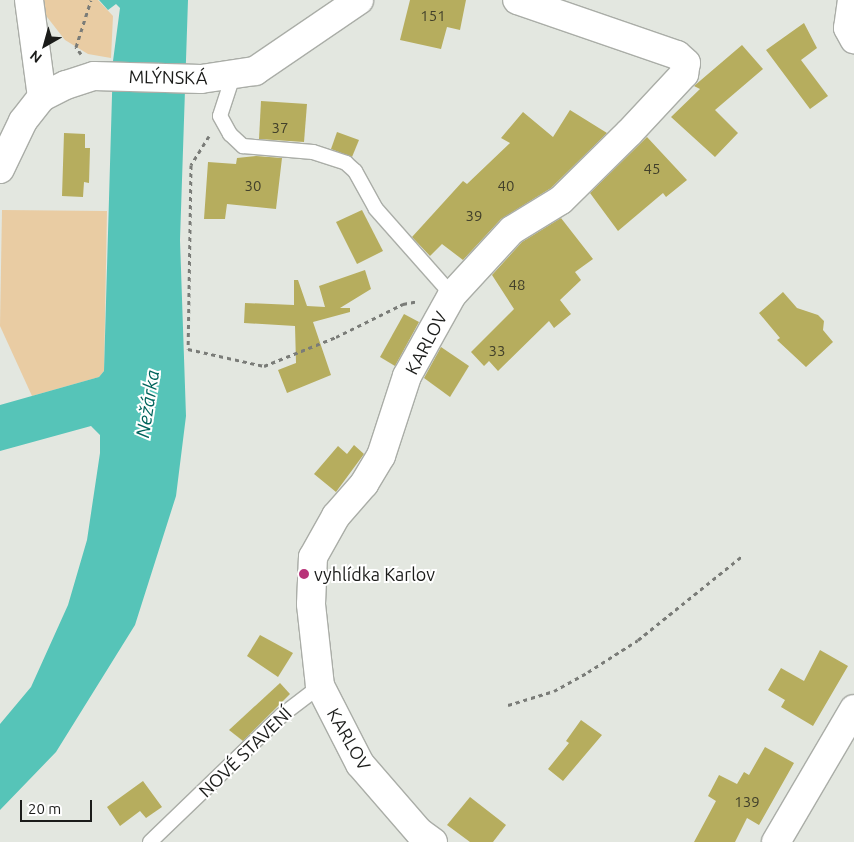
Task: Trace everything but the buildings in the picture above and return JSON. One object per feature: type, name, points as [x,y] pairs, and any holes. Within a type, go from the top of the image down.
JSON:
[{"type":"street","points":[[29,0],[42,97]]},
{"type":"street","name":"MLÝNSKÁ","points":[[0,169],[23,121],[42,97],[94,76],[201,79],[233,76],[270,64],[359,0]]},
{"type":"street","name":"KARLOV","points":[[433,842],[419,832],[360,764],[320,686],[311,604],[313,557],[336,516],[364,484],[382,456],[408,376],[452,295],[512,230],[561,200],[684,74],[686,63],[677,55],[517,0]]},
{"type":"street","points":[[852,0],[848,28],[854,39]]},
{"type":"street","points":[[776,842],[854,709]]},
{"type":"lane","points":[[233,76],[220,116],[230,134],[243,146],[313,152],[346,163],[355,170],[376,209],[452,295]]},
{"type":"lane","name":"NOVÉ STAVENÍ","points":[[150,842],[282,715],[320,686]]},
{"type":"path","points":[[91,0],[76,47],[94,76]]},
{"type":"path","points":[[220,116],[191,165],[188,349],[264,366],[336,337],[403,304],[452,295]]},
{"type":"path","points":[[508,705],[554,691],[588,672],[638,640],[742,556]]},
{"type":"shaded area","points":[[40,0],[98,0],[113,16],[111,58],[88,54],[65,40],[40,8]]},
{"type":"shaded area","points":[[2,210],[107,211],[104,371],[99,377],[32,396],[0,326]]},
{"type":"water","name":"Nežárka","points":[[99,0],[188,0],[180,240],[186,416],[176,496],[135,625],[56,752],[0,810],[0,724],[31,687],[68,605],[87,540],[100,453],[100,435],[91,426],[0,451],[0,405],[99,377],[104,371],[113,61],[120,8],[116,4],[108,10]]},
{"type":"place","name":"vyhlídka Karlov","points":[[304,574]]}]
